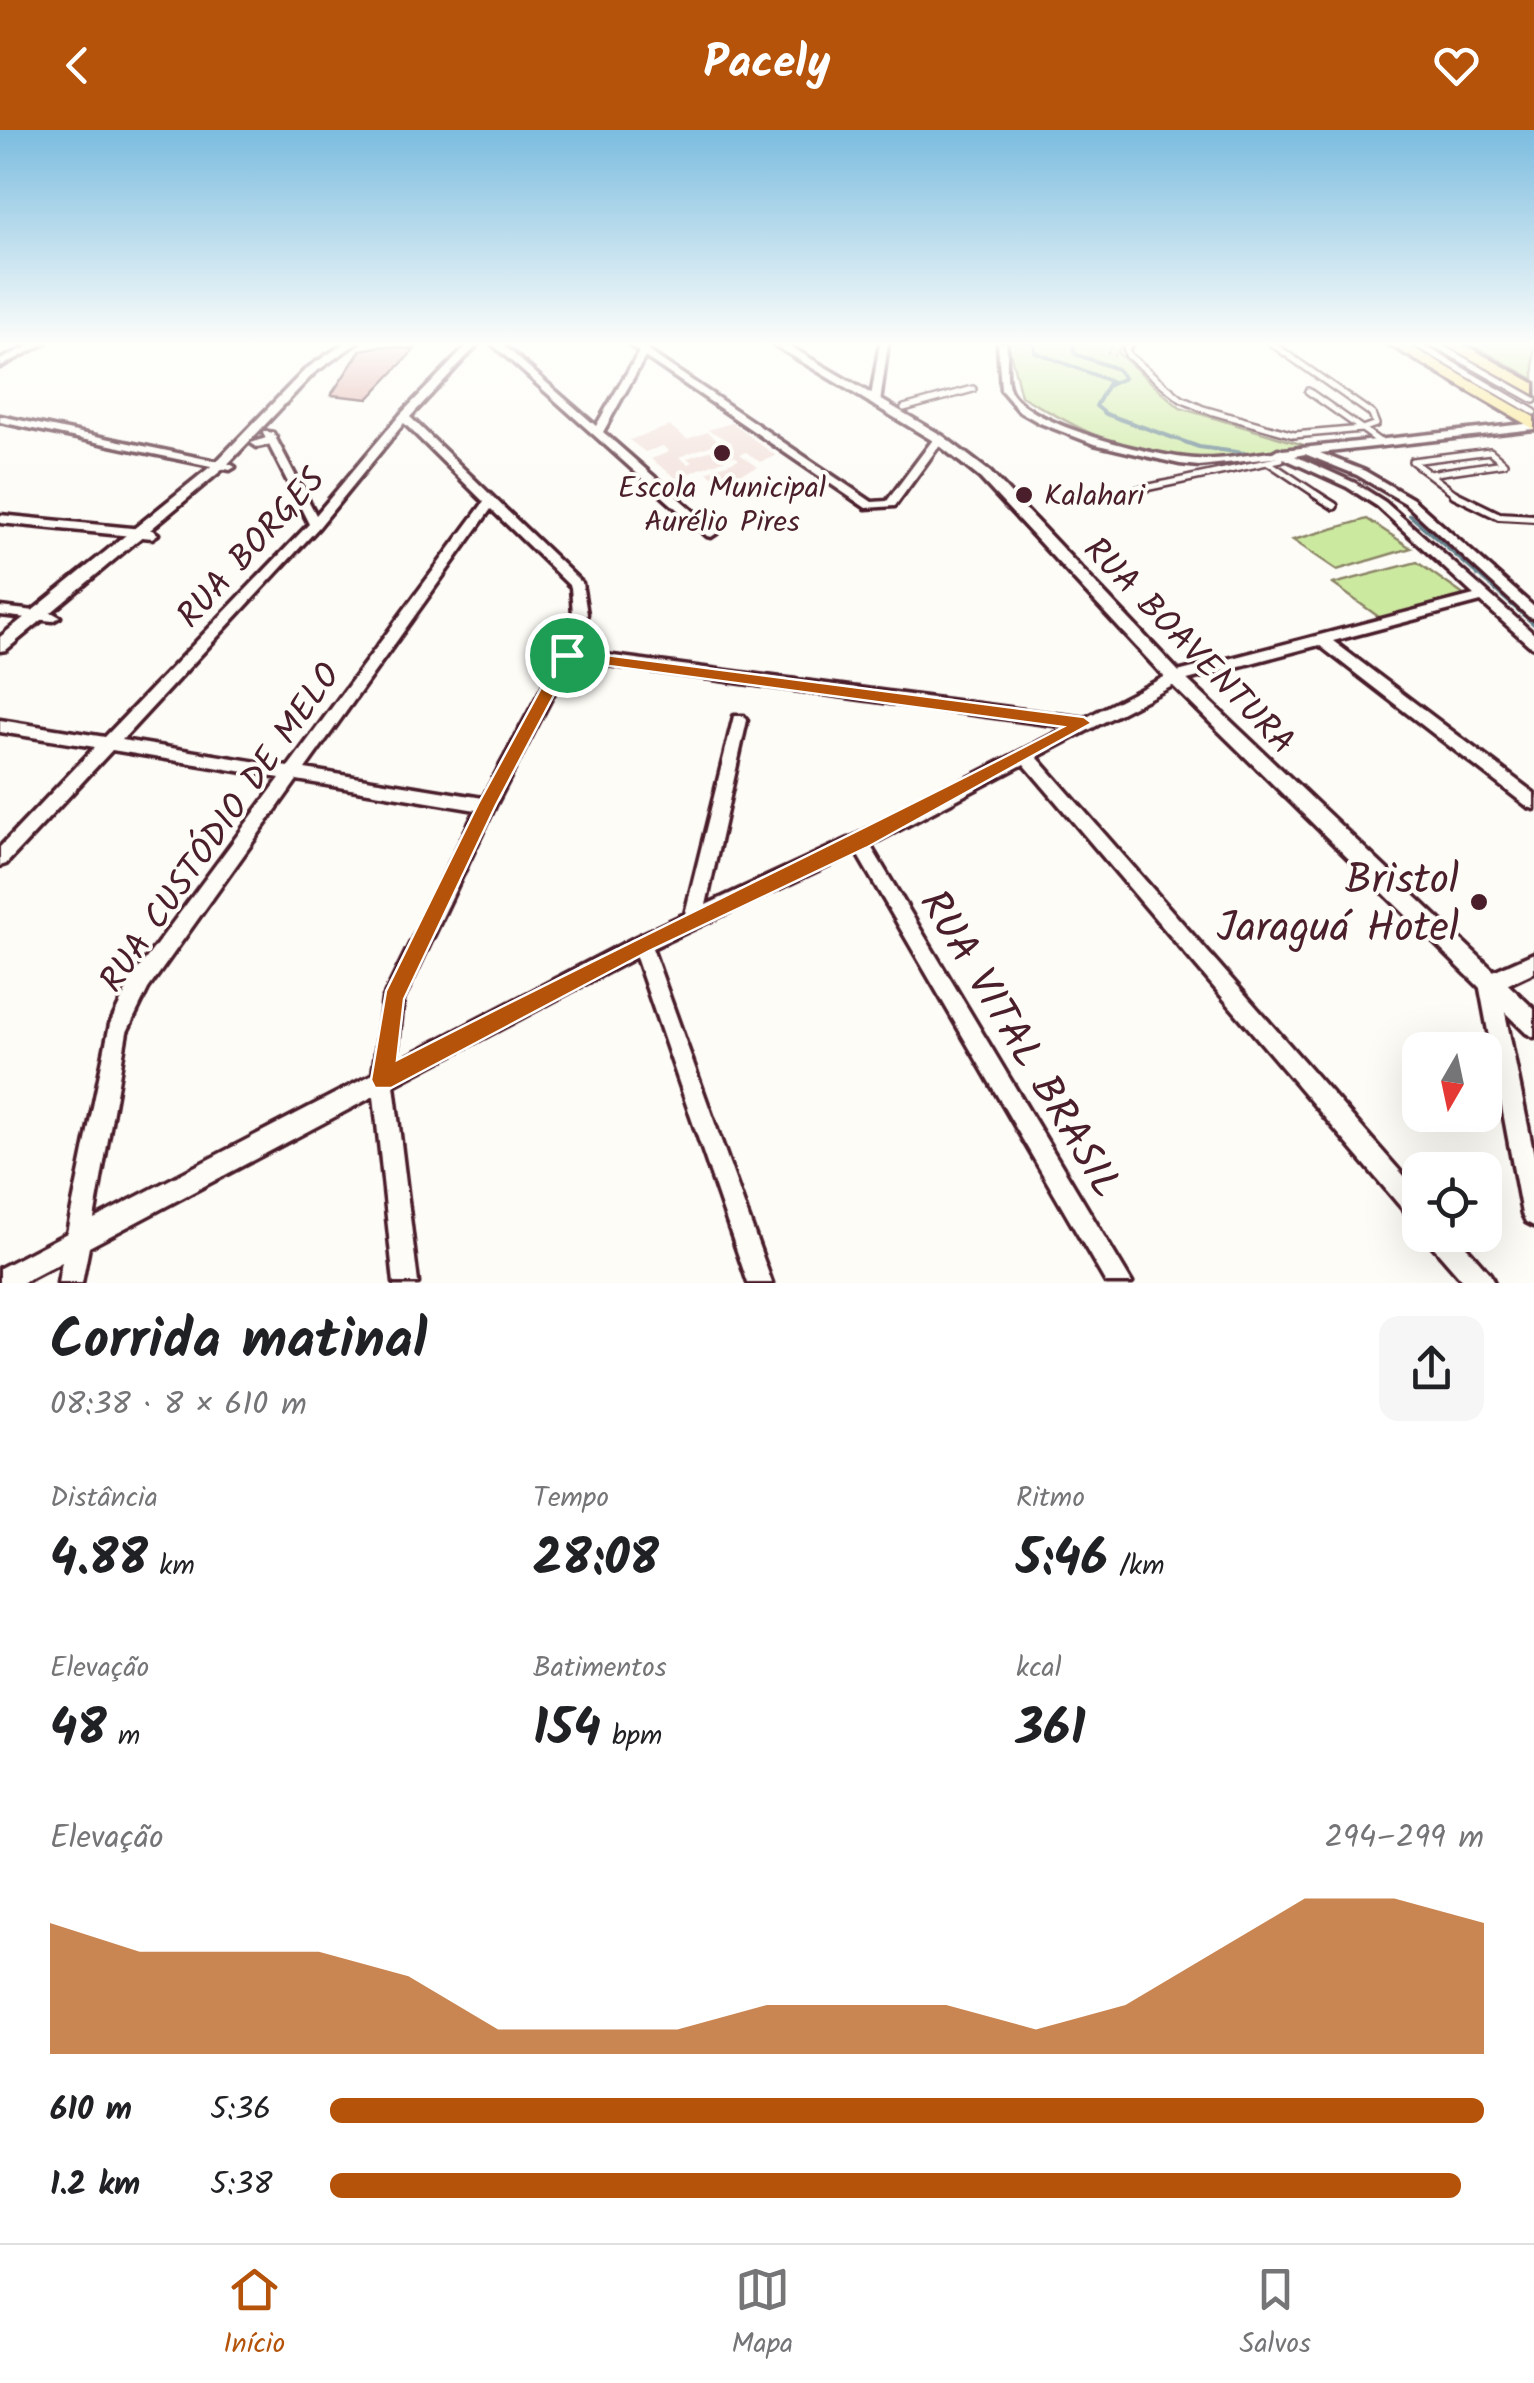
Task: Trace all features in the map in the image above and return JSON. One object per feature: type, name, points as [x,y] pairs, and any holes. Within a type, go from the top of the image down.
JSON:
[{"type":"highway","points":[[1486,397],[1534,425]]},
{"type":"street","points":[[225,466],[284,397]]},
{"type":"street","points":[[0,660],[46,616],[225,466],[266,439],[298,397]]},
{"type":"street","name":"RUA BORGES","points":[[0,859],[315,524],[423,397]]},
{"type":"street","points":[[556,397],[710,533]]},
{"type":"street","points":[[597,433],[618,397]]},
{"type":"street","points":[[716,397],[870,506],[891,504],[939,440]]},
{"type":"street","name":"RUA BOAVENTURA","points":[[870,397],[985,475],[1175,678],[1534,1025]]},
{"type":"street","points":[[889,397],[890,408]]},
{"type":"street","points":[[1009,397],[1039,417],[1158,460],[1199,462],[1283,456],[1534,425]]},
{"type":"street","points":[[281,400],[265,426],[266,439],[315,524]]},
{"type":"street","points":[[404,417],[577,586],[580,614],[567,655],[487,804],[394,998],[383,1080],[406,1283]]},
{"type":"street","points":[[0,419],[225,466]]},
{"type":"street","points":[[1283,456],[1351,484],[1381,504],[1534,642]]},
{"type":"street","points":[[1283,456],[1361,473],[1409,501],[1534,614]]},
{"type":"street","name":"RUA CUSTÓDIO DE MELO","points":[[70,1283],[117,1031],[141,982],[490,502]]},
{"type":"street","points":[[0,519],[146,533]]},
{"type":"street","points":[[0,1281],[76,1245],[641,944],[859,842],[1175,678],[1484,597]]},
{"type":"street","points":[[0,611],[46,616]]},
{"type":"street","points":[[0,646],[46,616]]},
{"type":"street","points":[[1321,639],[1534,802]]},
{"type":"street","points":[[567,655],[1084,723]]},
{"type":"street","points":[[694,920],[738,720]]},
{"type":"street","points":[[0,726],[487,804]]},
{"type":"street","points":[[1025,754],[1402,1191]]},
{"type":"street","name":"RUA VITAL BRASIL","points":[[859,842],[1120,1283]]},
{"type":"street","points":[[641,944],[760,1283]]},
{"type":"street","points":[[1534,962],[1488,983],[1534,1214]]},
{"type":"street","points":[[1455,1252],[1481,1283]]},
{"type":"lane","points":[[890,408],[938,397]]},
{"type":"lane","points":[[1180,397],[1189,404],[1294,436],[1376,424],[1372,414],[1348,397]]},
{"type":"lane","points":[[1316,397],[1380,442]]},
{"type":"lane","points":[[1508,397],[1534,412]]},
{"type":"lane","points":[[1429,474],[1505,461],[1483,449],[1412,458],[1429,474],[1491,517],[1509,522],[1534,518]]},
{"type":"lane","points":[[1094,499],[1283,456],[1334,506]]},
{"type":"shaded area","name":"Escola Municipal Aurélio Pires","points":[[732,423],[776,456],[760,462],[746,452],[740,454],[758,467],[719,481],[707,472],[739,459],[734,456],[676,478],[651,459],[669,452],[663,446],[645,452],[629,440],[670,426],[687,439],[708,432],[720,442],[679,457],[688,464],[692,462],[687,458],[733,443],[708,430]]},
{"type":"green space","points":[[1022,397],[1167,397],[1180,408],[1304,445],[1195,458],[1159,456],[1117,445]]},
{"type":"green space","points":[[1367,519],[1411,548],[1337,570],[1293,540]]},
{"type":"green space","points":[[1417,562],[1465,596],[1383,620],[1333,584]]},
{"type":"waterway","points":[[1101,397],[1096,406],[1106,414],[1199,447],[1244,453]]},
{"type":"waterway","points":[[1410,515],[1534,624]]},
{"type":"place","name":"Escola Municipal Aurélio Pires","points":[[722,453]]},
{"type":"place","name":"Kalahari","points":[[1024,495]]},
{"type":"place","name":"Bristol Jaraguá Hotel","points":[[1479,902]]},
{"type":"route","points":[[567,655],[1084,723],[859,842],[641,944],[383,1080],[394,998],[487,804],[567,655]]}]
